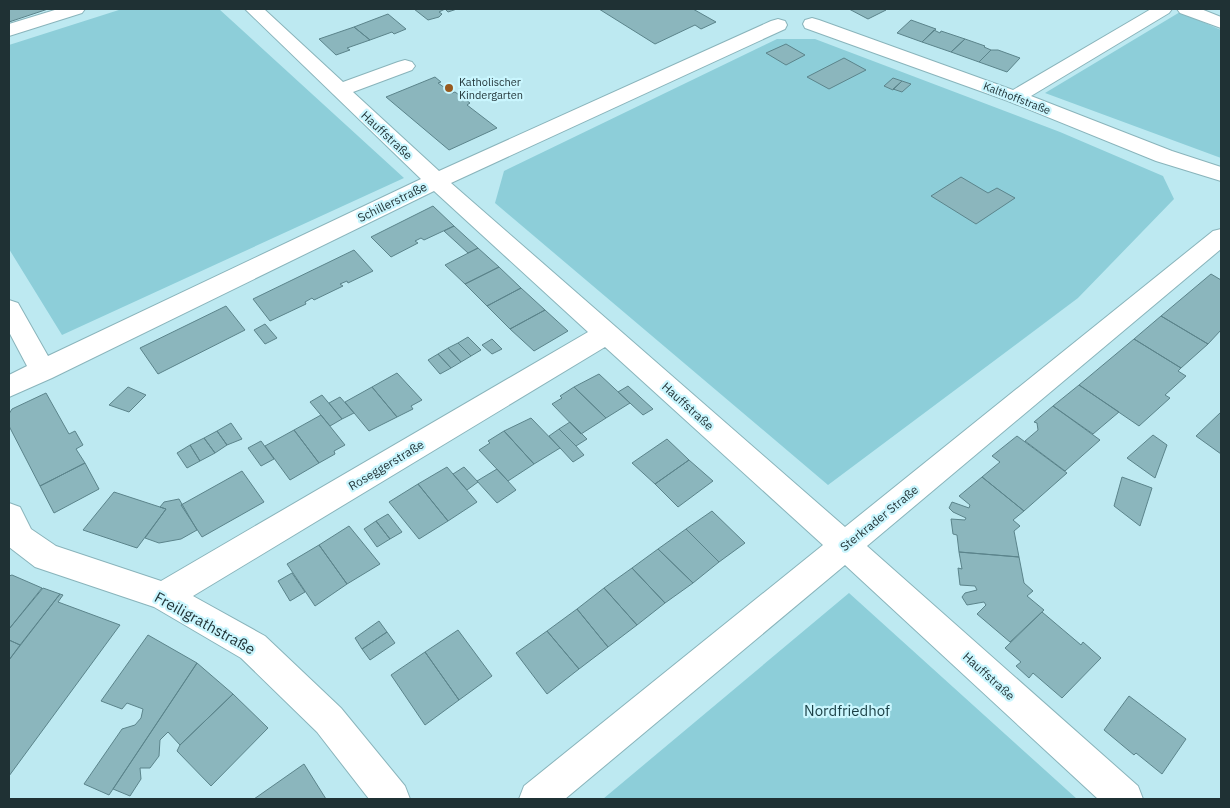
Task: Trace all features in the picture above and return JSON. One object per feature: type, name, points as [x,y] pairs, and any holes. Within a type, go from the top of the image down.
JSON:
[{"type":"street","points":[[9,30],[76,9]]},
{"type":"street","name":"Hauffstraße","points":[[254,9],[436,181],[1125,799]]},
{"type":"street","points":[[1015,97],[1163,9]]},
{"type":"street","points":[[1186,9],[1220,22]]},
{"type":"street","points":[[775,17],[800,28],[811,16]]},
{"type":"street","name":"Kalthoffstraße","points":[[811,16],[1164,156],[1221,174]]},
{"type":"street","name":"Schillerstraße","points":[[9,387],[775,17]]},
{"type":"street","points":[[340,90],[405,66]]},
{"type":"street","name":"Sterkrader Straße","points":[[537,799],[1221,237]]},
{"type":"street","points":[[9,309],[43,371]]},
{"type":"street","name":"Roseggerstraße","points":[[164,596],[607,333]]},
{"type":"street","name":"Freiligrathstraße","points":[[9,516],[20,538],[46,557],[164,596],[253,647],[329,720],[392,799]]},
{"type":"green space","points":[[122,9],[219,9],[404,178],[62,335],[9,249],[9,45]]},
{"type":"green space","points":[[1180,12],[1221,30],[1221,158],[1045,93]]},
{"type":"green space","points":[[777,39],[815,39],[1060,132],[1163,176],[1174,199],[1078,298],[828,485],[495,203],[504,171]]},
{"type":"green space","name":"Nordfriedhof","points":[[849,593],[1077,799],[603,799]]},
{"type":"building","points":[[9,9],[48,9],[9,22]]},
{"type":"building","points":[[414,9],[445,9],[439,12],[442,14],[439,17],[428,20]]},
{"type":"building","points":[[445,9],[457,9],[448,12]]},
{"type":"building","points":[[599,9],[693,9],[716,22],[701,29],[695,25],[655,44]]},
{"type":"building","points":[[849,9],[884,9],[886,10],[868,19]]},
{"type":"building","points":[[388,14],[406,29],[370,40],[354,27]]},
{"type":"building","points":[[911,20],[936,29],[922,42],[897,33]]},
{"type":"building","points":[[354,27],[370,40],[347,48],[350,50],[336,55],[319,39]]},
{"type":"building","points":[[934,30],[965,39],[951,52],[922,42]]},
{"type":"building","points":[[965,39],[991,50],[979,62],[951,52]]},
{"type":"building","points":[[786,44],[805,55],[786,65],[766,53]]},
{"type":"building","points":[[991,50],[998,50],[1020,58],[1007,72],[979,62]]},
{"type":"building","points":[[844,58],[866,70],[829,89],[807,77]]},
{"type":"building","points":[[435,77],[441,82],[438,83],[470,103],[467,105],[497,128],[449,150],[386,97]]},
{"type":"building","points":[[893,78],[902,81],[893,90],[884,86]]},
{"type":"building","points":[[902,81],[911,84],[902,92],[893,89]]},
{"type":"building","points":[[961,177],[988,193],[997,188],[1015,198],[976,224],[931,196]]},
{"type":"building","points":[[433,206],[454,226],[424,240],[421,238],[415,241],[418,243],[391,257],[371,237]]},
{"type":"building","points":[[454,226],[478,248],[468,253],[444,231]]},
{"type":"building","points":[[478,248],[499,267],[465,284],[445,265]]},
{"type":"building","points":[[354,250],[373,271],[348,283],[347,281],[340,284],[343,286],[314,300],[312,298],[305,302],[306,304],[270,321],[253,299]]},
{"type":"building","points":[[499,267],[521,288],[487,306],[465,284]]},
{"type":"building","points":[[1211,274],[1221,280],[1221,330],[1208,344],[1161,316]]},
{"type":"building","points":[[521,288],[545,310],[510,329],[487,306]]},
{"type":"building","points":[[226,306],[245,330],[158,374],[140,348]]},
{"type":"building","points":[[545,310],[568,331],[534,351],[510,329]]},
{"type":"building","points":[[1161,316],[1208,344],[1181,368],[1134,339]]},
{"type":"building","points":[[265,324],[277,338],[265,344],[254,330]]},
{"type":"building","points":[[468,337],[481,350],[471,356],[458,343]]},
{"type":"building","points":[[492,339],[502,349],[492,354],[482,345]]},
{"type":"building","points":[[1134,339],[1181,368],[1178,371],[1186,376],[1165,395],[1170,398],[1139,426],[1079,385]]},
{"type":"building","points":[[458,343],[471,356],[461,362],[448,348]]},
{"type":"building","points":[[448,348],[461,362],[451,368],[438,354]]},
{"type":"building","points":[[438,354],[451,368],[440,374],[428,360]]},
{"type":"building","points":[[397,373],[422,400],[411,406],[413,409],[397,417],[372,387]]},
{"type":"building","points":[[599,374],[630,403],[606,418],[574,387]]},
{"type":"building","points":[[1079,385],[1119,412],[1093,434],[1053,406]]},
{"type":"building","points":[[628,386],[653,409],[643,415],[618,392]]},
{"type":"building","points":[[128,387],[146,395],[129,412],[109,405]]},
{"type":"building","points":[[372,387],[397,417],[369,431],[345,402]]},
{"type":"building","points":[[574,387],[606,418],[581,434],[552,404]]},
{"type":"building","points":[[46,393],[69,434],[75,431],[83,445],[76,449],[85,463],[40,486],[9,426],[9,414],[12,409]]},
{"type":"building","points":[[322,395],[342,419],[330,426],[310,402]]},
{"type":"building","points":[[340,397],[354,413],[342,419],[329,403]]},
{"type":"building","points":[[1053,406],[1100,440],[1065,471],[1025,441],[1038,430],[1037,423],[1034,422]]},
{"type":"building","points":[[1221,412],[1221,454],[1196,436]]},
{"type":"building","points":[[321,415],[345,445],[334,451],[335,454],[319,463],[294,430]]},
{"type":"building","points":[[531,418],[560,448],[534,464],[504,431]]},
{"type":"building","points":[[570,422],[587,439],[576,446],[559,429]]},
{"type":"building","points":[[231,423],[242,439],[227,445],[217,431]]},
{"type":"building","points":[[559,429],[584,455],[573,462],[549,436]]},
{"type":"building","points":[[294,430],[319,463],[290,480],[265,446]]},
{"type":"building","points":[[217,431],[227,445],[215,453],[204,438]]},
{"type":"building","points":[[504,431],[534,464],[508,481],[479,450],[490,443],[488,441]]},
{"type":"building","points":[[1153,435],[1167,445],[1155,478],[1127,458]]},
{"type":"building","points":[[1017,436],[1067,473],[1024,511],[982,477],[1000,462],[992,456]]},
{"type":"building","points":[[204,438],[215,453],[200,461],[190,445]]},
{"type":"building","points":[[667,439],[689,460],[655,484],[632,463]]},
{"type":"building","points":[[261,441],[274,459],[261,466],[248,448]]},
{"type":"building","points":[[190,445],[200,461],[187,468],[177,453]]},
{"type":"building","points":[[689,460],[713,481],[678,507],[655,484]]},
{"type":"building","points":[[85,463],[99,489],[54,513],[40,486]]},
{"type":"building","points":[[447,467],[477,502],[448,521],[418,484]]},
{"type":"building","points":[[464,467],[478,482],[467,490],[453,474]]},
{"type":"building","points":[[497,469],[516,490],[497,503],[477,481]]},
{"type":"building","points":[[242,471],[264,502],[202,537],[181,505]]},
{"type":"building","points":[[982,477],[1024,511],[1013,520],[1020,526],[1014,531],[1019,557],[959,552],[957,535],[953,534],[951,519],[965,520],[966,518],[949,508],[952,502],[969,508],[970,505],[959,496]]},
{"type":"building","points":[[1122,477],[1152,488],[1140,526],[1114,506]]},
{"type":"building","points":[[418,484],[448,521],[419,539],[389,502]]},
{"type":"building","points":[[114,492],[166,509],[137,548],[83,530]]},
{"type":"building","points":[[179,499],[197,530],[181,539],[159,543],[145,538],[166,509],[160,507],[164,502]]},
{"type":"building","points":[[712,511],[745,543],[719,562],[686,529]]},
{"type":"building","points":[[388,514],[402,532],[390,539],[376,521]]},
{"type":"building","points":[[376,521],[390,539],[377,547],[364,529]]},
{"type":"building","points":[[349,526],[380,564],[347,584],[319,545]]},
{"type":"building","points":[[686,529],[719,562],[693,583],[658,549]]},
{"type":"building","points":[[319,545],[347,584],[315,606],[287,564]]},
{"type":"building","points":[[658,549],[693,583],[665,603],[632,568]]},
{"type":"building","points":[[959,552],[1019,557],[1024,583],[1033,591],[1027,596],[1044,610],[1010,642],[977,614],[986,605],[984,602],[967,605],[962,597],[965,593],[977,590],[975,586],[960,585],[958,568],[962,569]]},
{"type":"building","points":[[632,568],[665,603],[637,625],[604,588]]},
{"type":"building","points":[[292,573],[305,592],[290,601],[278,581]]},
{"type":"building","points":[[12,575],[42,588],[9,629],[9,576]]},
{"type":"building","points":[[43,588],[60,594],[20,645],[9,640],[9,629]]},
{"type":"building","points":[[604,588],[637,625],[608,647],[577,609]]},
{"type":"building","points":[[60,594],[63,595],[58,602],[120,625],[9,776],[9,660]]},
{"type":"building","points":[[577,609],[608,647],[579,669],[547,631]]},
{"type":"building","points":[[1042,612],[1081,645],[1083,642],[1101,658],[1062,698],[1033,673],[1029,678],[1016,666],[1021,662],[1005,648]]},
{"type":"building","points":[[379,621],[387,632],[362,649],[355,638]]},
{"type":"building","points":[[458,630],[492,676],[459,700],[425,652]]},
{"type":"building","points":[[547,631],[579,669],[547,694],[516,653]]},
{"type":"building","points":[[387,632],[395,643],[370,660],[362,649]]},
{"type":"building","points":[[148,635],[197,663],[109,795],[84,784],[122,729],[135,725],[141,718],[143,709],[127,703],[122,709],[101,701]]},
{"type":"building","points":[[9,640],[20,645],[9,660]]},
{"type":"building","points":[[425,652],[459,700],[425,725],[391,675]]},
{"type":"building","points":[[197,663],[233,694],[180,745],[168,732],[160,740],[159,756],[150,768],[140,768],[141,779],[130,796],[113,789]]},
{"type":"building","points":[[233,694],[268,728],[211,786],[177,751],[180,745]]},
{"type":"building","points":[[1129,696],[1186,739],[1162,774],[1136,753],[1134,755],[1104,730]]},
{"type":"building","points":[[304,764],[326,799],[254,799]]},
{"type":"place","name":"Katholischer Kindergarten","points":[[449,88]]}]
